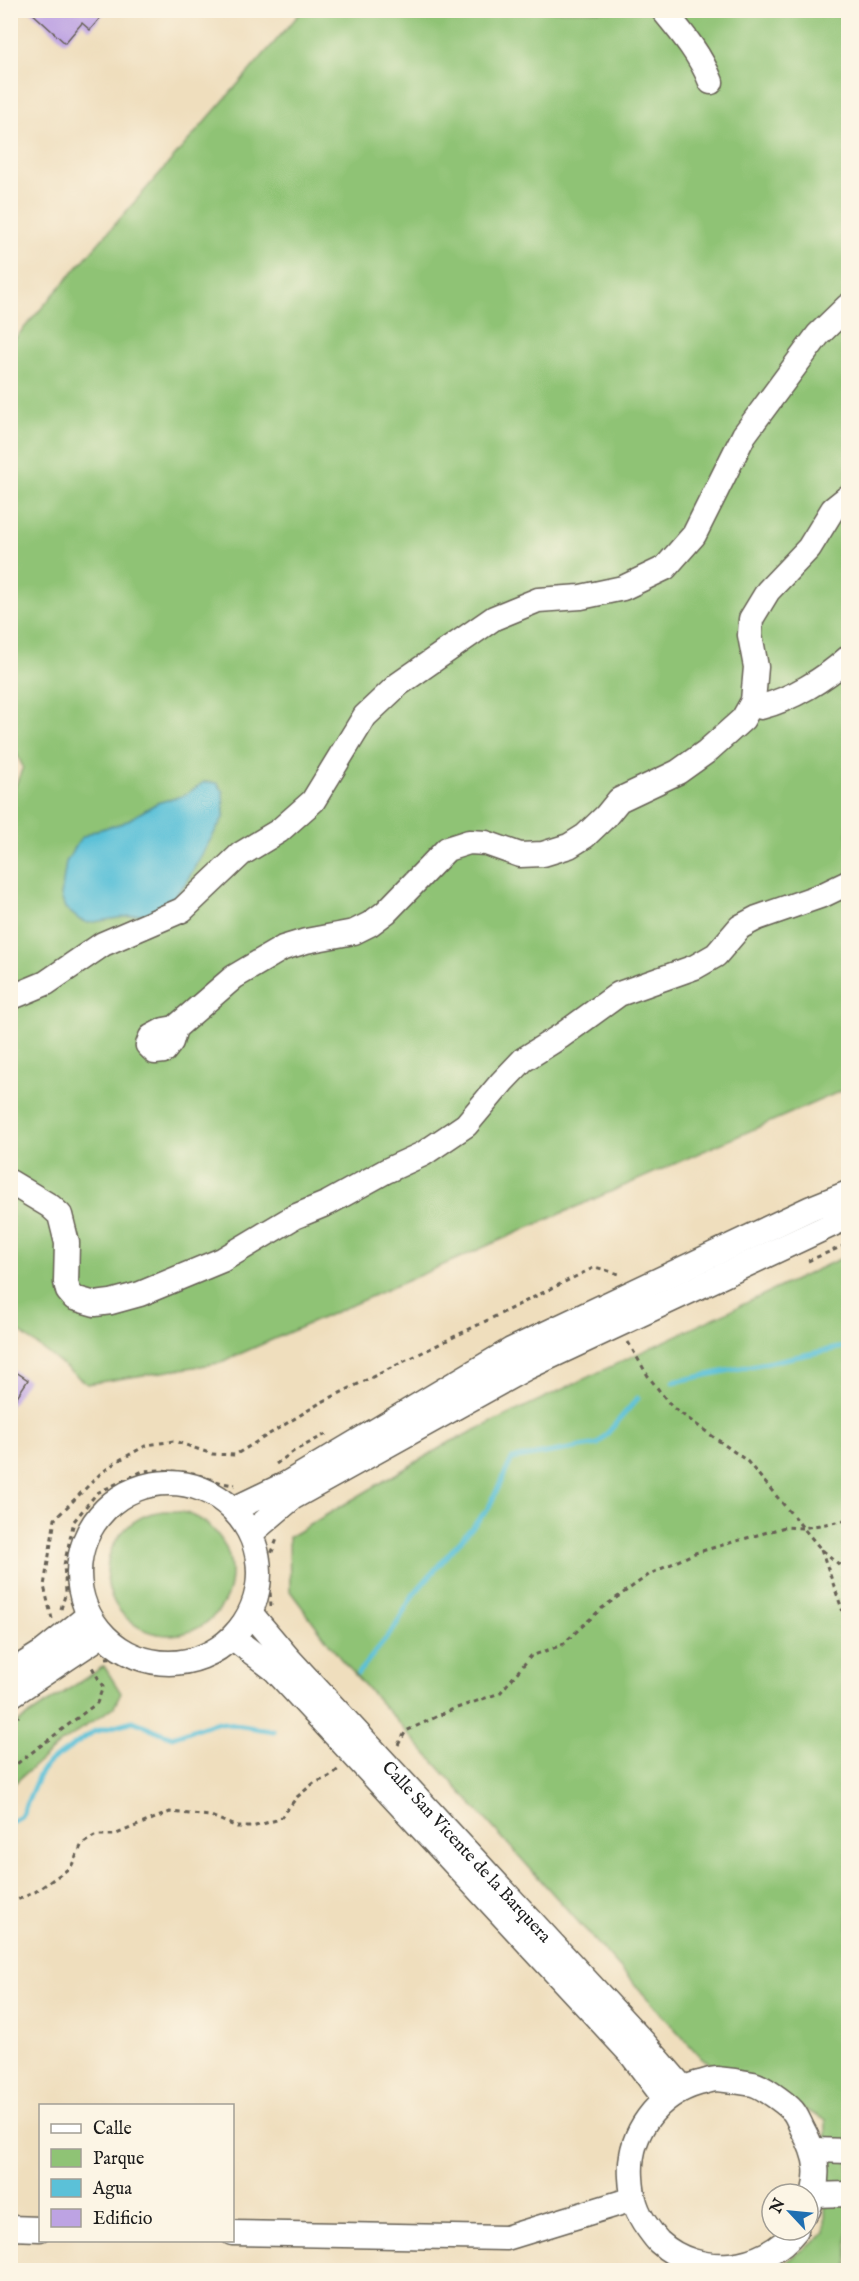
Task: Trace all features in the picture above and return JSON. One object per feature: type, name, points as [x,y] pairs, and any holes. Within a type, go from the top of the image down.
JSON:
[{"type":"street","points":[[663,10],[689,41],[704,65],[711,82]]},
{"type":"street","points":[[10,998],[46,983],[103,944],[182,910],[241,854],[279,831],[313,801],[365,716],[399,684],[494,618],[538,600],[581,597],[623,588],[665,568],[694,535],[744,435],[818,335],[849,306]]},
{"type":"street","points":[[175,1028],[234,977],[283,948],[354,932],[370,924],[386,912],[447,849],[469,842],[486,843],[520,855],[543,854],[568,846],[585,836],[619,800],[678,772],[706,752],[742,719],[753,701],[756,668],[750,635],[752,619],[768,591],[809,548],[833,509],[849,497]]},
{"type":"street","points":[[753,701],[761,707],[776,703],[819,679],[849,658]]},
{"type":"street","points":[[10,1182],[50,1206],[60,1215],[67,1243],[66,1282],[68,1291],[74,1298],[95,1304],[140,1294],[222,1260],[294,1217],[328,1203],[386,1171],[423,1154],[466,1125],[523,1060],[571,1030],[619,994],[695,967],[716,955],[740,927],[757,918],[823,895],[849,883]]},
{"type":"street","points":[[234,1509],[286,1484],[511,1350],[849,1192]]},
{"type":"street","points":[[252,1533],[292,1498],[526,1368],[849,1217]]},
{"type":"street","points":[[166,1482],[199,1486],[234,1509],[252,1533],[259,1556],[261,1613],[230,1648],[198,1659],[164,1664],[127,1654],[95,1625],[80,1591],[81,1552],[96,1519],[109,1505],[132,1490],[166,1482]]},
{"type":"street","name":"Calle San Vicente de la Barquera","points":[[261,1613],[289,1659],[637,2035],[674,2094]]},
{"type":"street","points":[[10,1673],[43,1652],[95,1625]]},
{"type":"street","points":[[10,1696],[95,1625]]},
{"type":"street","name":"Calle San Vicente de la Barquera","points":[[230,1648],[275,1670],[631,2054],[674,2094]]},
{"type":"street","points":[[785,2242],[755,2261],[712,2268],[683,2258],[659,2242],[640,2218],[633,2199],[630,2160],[642,2126],[674,2094],[715,2079],[755,2085],[792,2110],[814,2150],[817,2173],[815,2182]]},
{"type":"street","points":[[814,2150],[849,2151]]},
{"type":"street","points":[[820,2201],[849,2194]]},
{"type":"street","points":[[234,2233],[506,2238],[633,2199]]},
{"type":"street","points":[[10,2228],[39,2229]]},
{"type":"path","points":[[805,1262],[849,1244]]},
{"type":"path","points":[[619,1348],[629,1343]]},
{"type":"path","points":[[47,1626],[53,1619],[45,1586],[55,1519],[85,1491]]},
{"type":"path","points":[[388,1766],[406,1731],[452,1710],[500,1694],[531,1656],[562,1645],[602,1608],[650,1574],[695,1553],[785,1527],[803,1528],[849,1520]]},
{"type":"path","points":[[261,1613],[268,1562],[279,1533]]},
{"type":"path","points":[[820,1548],[849,1626]]},
{"type":"path","points":[[97,1659],[116,1657],[144,1668],[170,1672],[198,1666],[230,1648]]},
{"type":"path","points":[[10,1769],[97,1703],[103,1687],[88,1660]]},
{"type":"path","points":[[10,1903],[35,1892],[70,1867],[82,1844],[96,1835],[114,1835],[170,1812],[211,1816],[237,1827],[252,1827],[280,1819],[297,1797],[314,1783],[329,1777],[342,1767]]},
{"type":"green space","points":[[302,11],[848,11],[848,1088],[219,1363],[87,1384],[11,1325],[10,799],[23,767],[10,740],[11,343]]},
{"type":"green space","points":[[848,1255],[848,2270],[776,2270],[813,2242],[820,2242],[820,2237],[825,2233],[826,2120],[703,2060],[340,1658],[290,1591],[289,1537],[450,1442]]},
{"type":"green space","points":[[169,1511],[193,1515],[213,1529],[227,1549],[231,1573],[227,1597],[213,1617],[193,1631],[169,1635],[145,1631],[125,1617],[111,1597],[107,1573],[111,1549],[125,1529],[145,1515]]},
{"type":"green space","points":[[104,1666],[121,1693],[114,1707],[61,1743],[11,1786],[11,1727]]},
{"type":"water","points":[[204,782],[217,783],[223,791],[224,816],[185,884],[173,899],[148,913],[88,923],[80,920],[65,908],[61,896],[66,862],[81,838],[94,831],[123,823],[157,803],[185,795]]},
{"type":"building","points":[[29,10],[107,10],[90,30],[82,23],[65,43]]},
{"type":"building","points":[[10,1368],[28,1380],[10,1407]]},
{"type":"waterway","points":[[673,1382],[848,1346]]},
{"type":"waterway","points":[[358,1673],[394,1629],[413,1595],[488,1509],[512,1459],[598,1444],[638,1398]]},
{"type":"waterway","points":[[10,1823],[21,1817],[39,1775],[47,1764],[93,1732],[133,1721],[172,1737],[216,1722],[274,1731]]}]
